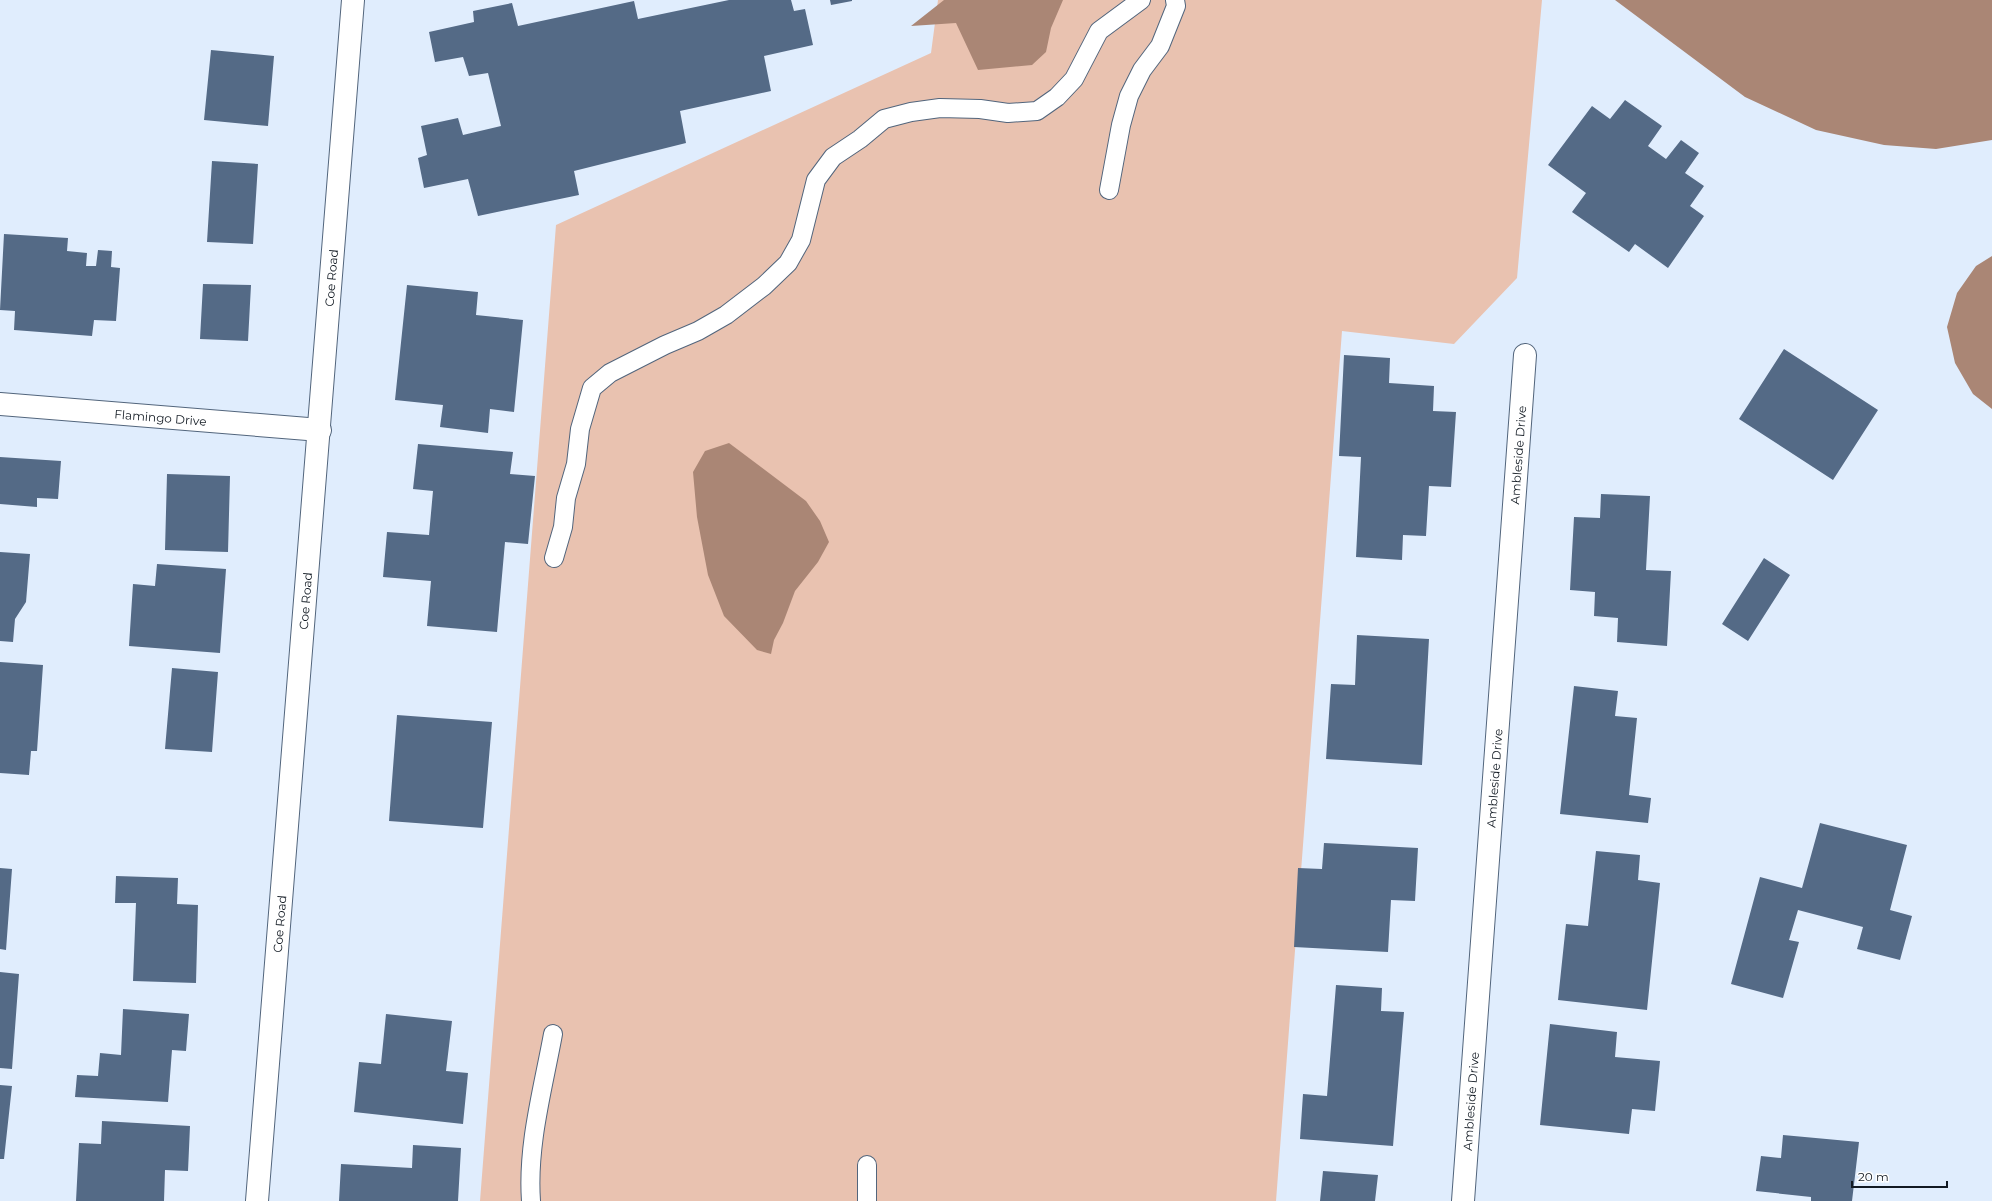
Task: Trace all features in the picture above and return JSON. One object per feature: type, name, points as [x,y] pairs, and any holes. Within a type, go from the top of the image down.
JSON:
[{"type":"street","name":"Coe Road","points":[[257,1201],[320,430],[353,0]]},
{"type":"street","name":"Ambleside Drive","points":[[1463,1201],[1525,355]]},
{"type":"street","name":"Flamingo Drive","points":[[0,404],[320,430]]},
{"type":"lane","points":[[554,558],[563,526],[566,498],[576,464],[580,429],[592,388],[610,373],[665,345],[698,331],[726,314],[764,286],[788,263],[801,240],[816,180],[833,157],[860,139],[884,119],[911,112],[940,108],[980,109],[1008,113],[1037,111],[1057,96],[1074,79],[1099,31],[1141,0]]},
{"type":"lane","points":[[1109,190],[1121,125],[1129,96],[1142,70],[1160,46],[1176,6],[1175,0]]},
{"type":"lane","points":[[531,1201],[530,1180],[532,1143],[553,1034]]},
{"type":"lane","points":[[867,1165],[867,1201]]},
{"type":"shaded area","points":[[938,0],[1542,0],[1517,278],[1454,344],[1342,331],[1276,1201],[480,1201],[556,225],[931,53]]},
{"type":"shaded area","points":[[944,0],[1063,0],[1051,28],[1046,52],[1032,65],[978,70],[956,23],[911,26]]},
{"type":"shaded area","points":[[1615,0],[1992,0],[1992,140],[1936,149],[1884,145],[1816,130],[1745,97]]},
{"type":"shaded area","points":[[1992,256],[1992,409],[1973,394],[1955,363],[1947,327],[1957,293],[1976,266]]},
{"type":"shaded area","points":[[729,443],[806,501],[820,521],[829,542],[818,562],[795,591],[783,623],[774,640],[771,654],[757,650],[724,616],[708,575],[697,517],[693,472],[705,451]]},
{"type":"building","points":[[729,0],[791,0],[794,11],[805,9],[813,45],[764,56],[771,91],[680,111],[686,143],[574,171],[579,195],[478,216],[468,179],[424,188],[418,158],[427,155],[421,126],[458,118],[463,135],[501,126],[488,73],[469,76],[463,57],[435,62],[429,32],[474,22],[473,11],[512,3],[518,26],[634,1],[638,19]]},
{"type":"building","points":[[830,0],[852,0],[852,1],[831,5]]},
{"type":"building","points":[[211,50],[274,56],[268,126],[204,120]]},
{"type":"building","points":[[1625,100],[1662,126],[1648,146],[1666,159],[1681,140],[1699,153],[1685,173],[1704,186],[1690,206],[1704,216],[1668,268],[1635,244],[1629,252],[1572,212],[1586,193],[1548,165],[1592,106],[1610,119]]},
{"type":"building","points":[[212,161],[258,164],[253,244],[207,242]]},
{"type":"building","points":[[4,234],[68,238],[67,251],[87,253],[86,266],[96,266],[98,250],[112,251],[111,267],[120,268],[116,321],[94,320],[92,336],[14,330],[15,311],[0,310]]},
{"type":"building","points":[[203,284],[251,285],[248,341],[200,339]]},
{"type":"building","points":[[407,285],[478,292],[476,315],[523,320],[514,412],[490,409],[488,433],[440,427],[443,405],[395,400]]},
{"type":"building","points":[[1784,349],[1878,410],[1833,480],[1739,419]]},
{"type":"building","points":[[1344,355],[1390,358],[1389,383],[1434,386],[1433,411],[1456,412],[1451,487],[1429,486],[1426,536],[1403,535],[1402,560],[1356,557],[1361,457],[1339,456]]},
{"type":"building","points":[[418,444],[513,452],[510,474],[535,476],[528,544],[505,542],[497,632],[427,626],[431,581],[383,577],[387,532],[429,535],[433,491],[413,489]]},
{"type":"building","points":[[0,457],[61,461],[58,499],[37,498],[37,507],[0,504]]},
{"type":"building","points":[[167,474],[230,476],[228,552],[165,550]]},
{"type":"building","points":[[1601,494],[1650,496],[1646,570],[1671,571],[1667,646],[1617,642],[1618,618],[1594,616],[1595,592],[1570,590],[1574,517],[1600,518]]},
{"type":"building","points":[[0,552],[30,554],[26,602],[15,619],[13,642],[0,641]]},
{"type":"building","points":[[1764,558],[1790,575],[1748,641],[1722,624]]},
{"type":"building","points":[[157,564],[226,569],[220,653],[129,646],[133,584],[155,586]]},
{"type":"building","points":[[1357,635],[1429,639],[1422,765],[1326,759],[1331,684],[1355,685]]},
{"type":"building","points":[[0,662],[43,665],[37,751],[31,751],[29,775],[0,773]]},
{"type":"building","points":[[172,668],[218,672],[212,752],[165,749]]},
{"type":"building","points":[[1574,686],[1618,691],[1615,716],[1637,718],[1629,795],[1651,798],[1648,823],[1560,814]]},
{"type":"building","points":[[397,715],[492,722],[483,828],[389,821]]},
{"type":"building","points":[[1820,823],[1907,845],[1890,910],[1912,916],[1900,960],[1857,949],[1863,927],[1798,910],[1789,940],[1799,942],[1783,998],[1731,984],[1760,877],[1802,888]]},
{"type":"building","points":[[1324,843],[1418,848],[1415,901],[1391,900],[1388,952],[1294,947],[1298,868],[1322,869]]},
{"type":"building","points":[[1596,851],[1640,855],[1638,880],[1660,883],[1647,1010],[1558,1000],[1566,924],[1588,926]]},
{"type":"building","points":[[0,868],[12,869],[6,950],[0,949]]},
{"type":"building","points":[[116,876],[178,878],[177,904],[198,905],[196,983],[133,981],[136,903],[115,903]]},
{"type":"building","points":[[0,972],[19,974],[12,1069],[0,1068]]},
{"type":"building","points":[[1336,985],[1382,988],[1381,1011],[1404,1012],[1393,1146],[1300,1139],[1303,1094],[1327,1096]]},
{"type":"building","points":[[123,1009],[189,1014],[186,1051],[172,1050],[168,1102],[75,1097],[77,1075],[98,1076],[100,1053],[121,1055]]},
{"type":"building","points":[[386,1014],[452,1021],[446,1071],[468,1073],[463,1124],[354,1112],[359,1062],[381,1064]]},
{"type":"building","points":[[1550,1024],[1617,1032],[1615,1057],[1660,1061],[1655,1111],[1632,1109],[1629,1134],[1540,1125]]},
{"type":"building","points":[[0,1085],[12,1086],[4,1159],[0,1159]]},
{"type":"building","points":[[102,1121],[190,1126],[188,1171],[165,1170],[164,1201],[76,1201],[79,1143],[101,1144]]},
{"type":"building","points":[[1783,1135],[1859,1142],[1852,1201],[1811,1201],[1811,1197],[1756,1191],[1761,1156],[1781,1158]]},
{"type":"building","points":[[413,1145],[461,1148],[458,1201],[339,1201],[341,1164],[412,1168]]},
{"type":"building","points":[[1323,1171],[1378,1175],[1375,1201],[1320,1201]]}]
